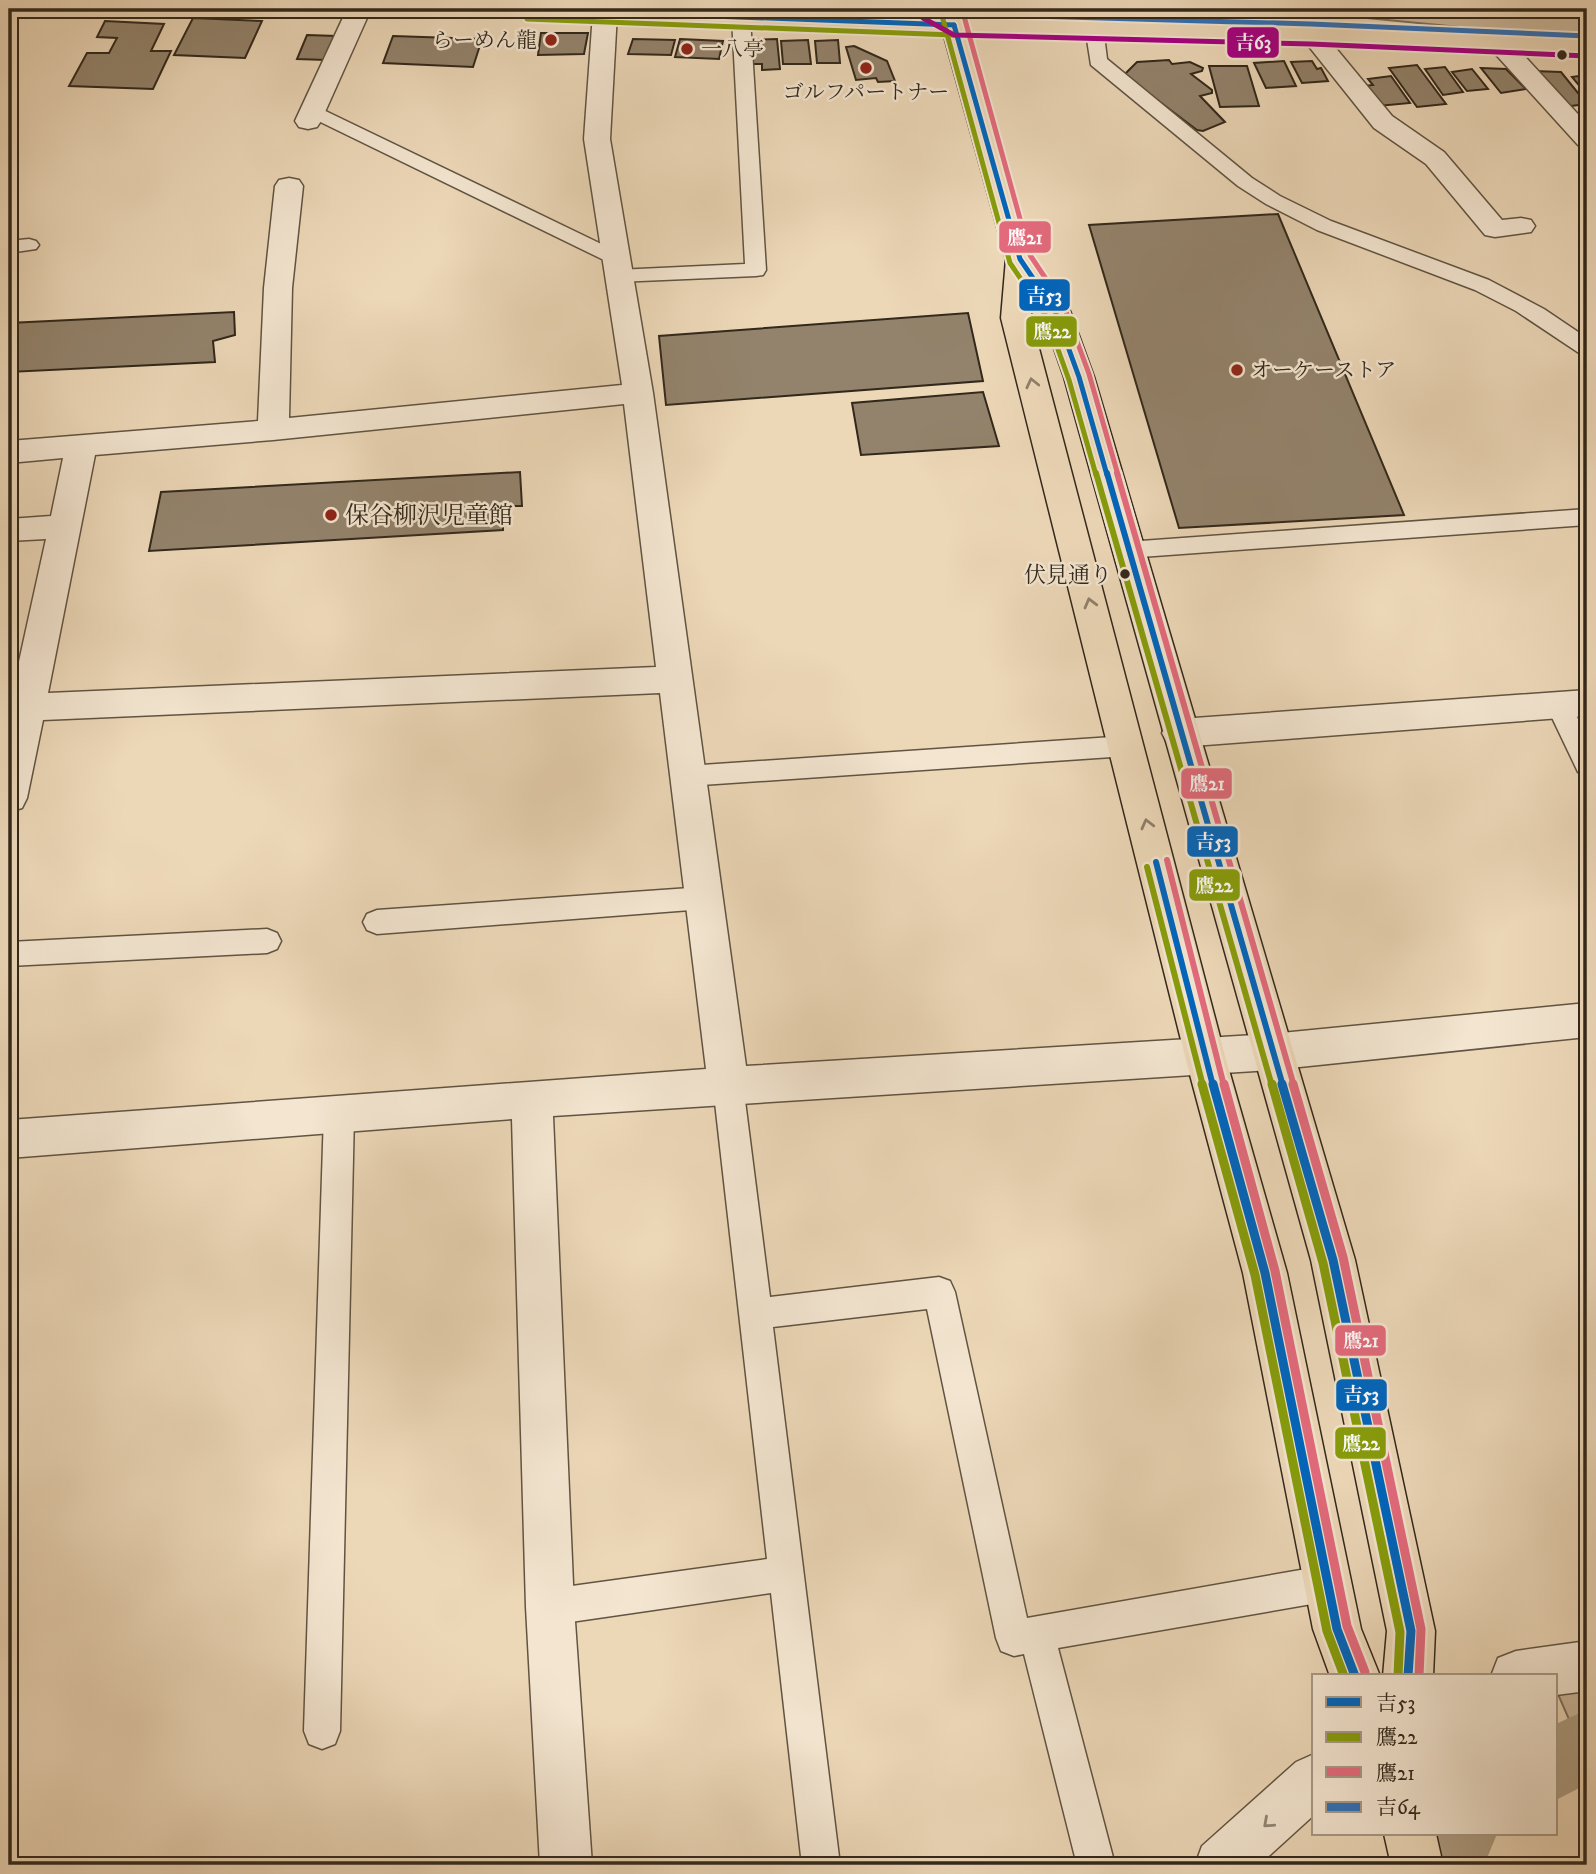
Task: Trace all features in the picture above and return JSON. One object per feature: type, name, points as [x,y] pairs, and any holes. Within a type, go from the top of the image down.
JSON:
[{"type":"main road","points":[[527,9],[741,18],[952,17],[1094,27],[1587,46]]},
{"type":"main road","points":[[952,17],[1020,259],[1055,311],[1079,377],[1333,1260],[1411,1631],[1408,1674]]},
{"type":"main road","points":[[1020,259],[1016,318],[1205,1056],[1265,1273],[1337,1629],[1354,1674]]},
{"type":"main road","points":[[1410,1836],[1417,1865]]},
{"type":"street","points":[[310,116],[359,9]]},
{"type":"street","points":[[929,9],[952,17]]},
{"type":"street","points":[[605,13],[597,139],[638,393],[727,1085]]},
{"type":"street","points":[[1311,34],[1383,122],[1435,158],[1495,229],[1521,226]]},
{"type":"street","points":[[1498,42],[1587,139]]},
{"type":"street","points":[[272,430],[278,288],[289,186]]},
{"type":"street","points":[[9,452],[272,430],[638,393]]},
{"type":"street","points":[[9,798],[19,728],[22,673],[64,527],[81,446]]},
{"type":"street","points":[[9,530],[64,527]]},
{"type":"street","points":[[19,728],[676,679]]},
{"type":"street","points":[[1180,733],[1573,704]]},
{"type":"street","points":[[9,1139],[727,1085],[1271,1052],[1587,1020]]},
{"type":"street","points":[[532,1099],[550,1607],[566,1865]]},
{"type":"street","points":[[1530,1674],[1587,1666]]},
{"type":"street","points":[[1221,1865],[1312,1782]]},
{"type":"lane","points":[[310,116],[616,267],[756,270],[741,18]]},
{"type":"lane","points":[[1094,27],[1098,61],[1231,168],[1242,181],[1294,213],[1343,236],[1481,285],[1559,326],[1587,348]]},
{"type":"lane","points":[[1127,550],[1587,517]]},
{"type":"lane","points":[[1573,704],[1587,765]]},
{"type":"lane","points":[[687,776],[1127,746]]},
{"type":"lane","points":[[377,922],[704,898]]},
{"type":"lane","points":[[9,954],[267,940]]},
{"type":"lane","points":[[727,1085],[757,1314],[784,1574],[821,1865]]},
{"type":"lane","points":[[322,1731],[339,1114]]},
{"type":"lane","points":[[757,1314],[939,1292],[1014,1638],[1329,1583]]},
{"type":"lane","points":[[550,1607],[784,1574]]},
{"type":"lane","points":[[1037,1634],[1096,1865]]},
{"type":"shaded area","points":[[1159,9],[1429,9],[1587,15],[1587,36],[1532,34],[1336,15]]},
{"type":"shaded area","points":[[1587,1677],[1587,1741],[1575,1733],[1558,1692]]},
{"type":"building","points":[[193,18],[262,21],[245,58],[174,55]]},
{"type":"building","points":[[105,21],[164,24],[151,51],[171,51],[153,89],[69,86],[87,53],[109,53],[117,38],[97,37]]},
{"type":"building","points":[[541,33],[588,33],[584,54],[538,55]]},
{"type":"building","points":[[307,35],[336,36],[326,60],[297,59]]},
{"type":"building","points":[[393,36],[482,39],[473,67],[383,63]]},
{"type":"building","points":[[633,39],[675,40],[671,55],[628,54]]},
{"type":"building","points":[[680,39],[723,41],[719,59],[675,57]]},
{"type":"building","points":[[777,39],[780,69],[762,70],[762,64],[751,64],[750,40]]},
{"type":"building","points":[[808,40],[811,64],[783,64],[781,41]]},
{"type":"building","points":[[838,40],[840,63],[817,63],[815,41]]},
{"type":"building","points":[[854,46],[887,61],[895,81],[878,82],[876,78],[856,80],[846,47]]},
{"type":"building","points":[[1169,60],[1172,64],[1190,62],[1203,68],[1202,71],[1191,74],[1212,90],[1212,93],[1200,96],[1225,122],[1203,131],[1197,130],[1124,75],[1137,62]]},
{"type":"building","points":[[1284,61],[1296,86],[1266,88],[1254,63]]},
{"type":"building","points":[[1312,61],[1317,69],[1321,68],[1328,81],[1302,83],[1291,62]]},
{"type":"building","points":[[1417,65],[1446,104],[1417,107],[1389,68]]},
{"type":"building","points":[[1209,66],[1247,66],[1259,106],[1220,107]]},
{"type":"building","points":[[1445,67],[1463,92],[1443,95],[1425,69]]},
{"type":"building","points":[[1481,68],[1506,69],[1526,89],[1501,93]]},
{"type":"building","points":[[1472,69],[1488,89],[1467,91],[1452,72]]},
{"type":"building","points":[[1534,71],[1561,72],[1587,104],[1563,107]]},
{"type":"building","points":[[1587,75],[1587,90],[1583,90],[1572,77]]},
{"type":"building","points":[[1391,76],[1410,103],[1378,106],[1364,86],[1373,85],[1368,79]]},
{"type":"building","name":"オーケーストア","points":[[1278,214],[1404,515],[1179,528],[1089,225]]},
{"type":"building","points":[[234,312],[235,335],[213,341],[215,362],[9,372],[9,323]]},
{"type":"building","points":[[968,313],[983,381],[666,405],[659,336]]},
{"type":"building","points":[[983,392],[999,446],[861,455],[852,403]]},
{"type":"building","points":[[520,472],[522,506],[503,506],[503,530],[149,551],[161,492]]},
{"type":"waterway","points":[[1558,1764],[1584,1744]]},
{"type":"waterway","points":[[1420,1865],[1460,1836]]},
{"type":"transit line","name":"吉53","points":[[527,9],[954,25]]},
{"type":"transit line","name":"吉64","points":[[787,9],[1311,24],[1587,36]]},
{"type":"transit line","name":"鷹21","points":[[962,9],[1030,255],[1064,306],[1089,374],[1343,1257],[1421,1629],[1419,1674]]},
{"type":"transit line","name":"鷹22","points":[[941,12],[1010,263],[1046,316],[1069,380],[1323,1263],[1400,1632],[1398,1674]]},
{"type":"transit line","name":"吉63","points":[[923,18],[954,35],[1311,44],[1587,56]]},
{"type":"transit line","name":"鷹22","points":[[527,19],[954,35]]},
{"type":"transit line","name":"吉53","points":[[954,25],[1020,259],[1055,311],[1079,377],[1333,1260],[1411,1631],[1408,1674]]},
{"type":"transit line","name":"鷹21","points":[[1167,860],[1215,1053],[1275,1271],[1347,1626],[1365,1672]]},
{"type":"transit line","name":"吉53","points":[[1156,862],[1205,1056],[1265,1273],[1337,1629],[1354,1674]]},
{"type":"transit line","name":"鷹22","points":[[1147,867],[1195,1059],[1255,1275],[1327,1631],[1343,1674]]},
{"type":"place","name":"らーめん龍","points":[[551,40]]},
{"type":"place","name":"一八亭","points":[[687,49]]},
{"type":"place","name":"ゴルフパートナー","points":[[866,68]]},
{"type":"place","name":"オーケーストア","points":[[1237,370]]},
{"type":"place","name":"保谷柳沢児童館","points":[[331,515]]},
{"type":"place","name":"伏見通り","points":[[1125,574]]}]
